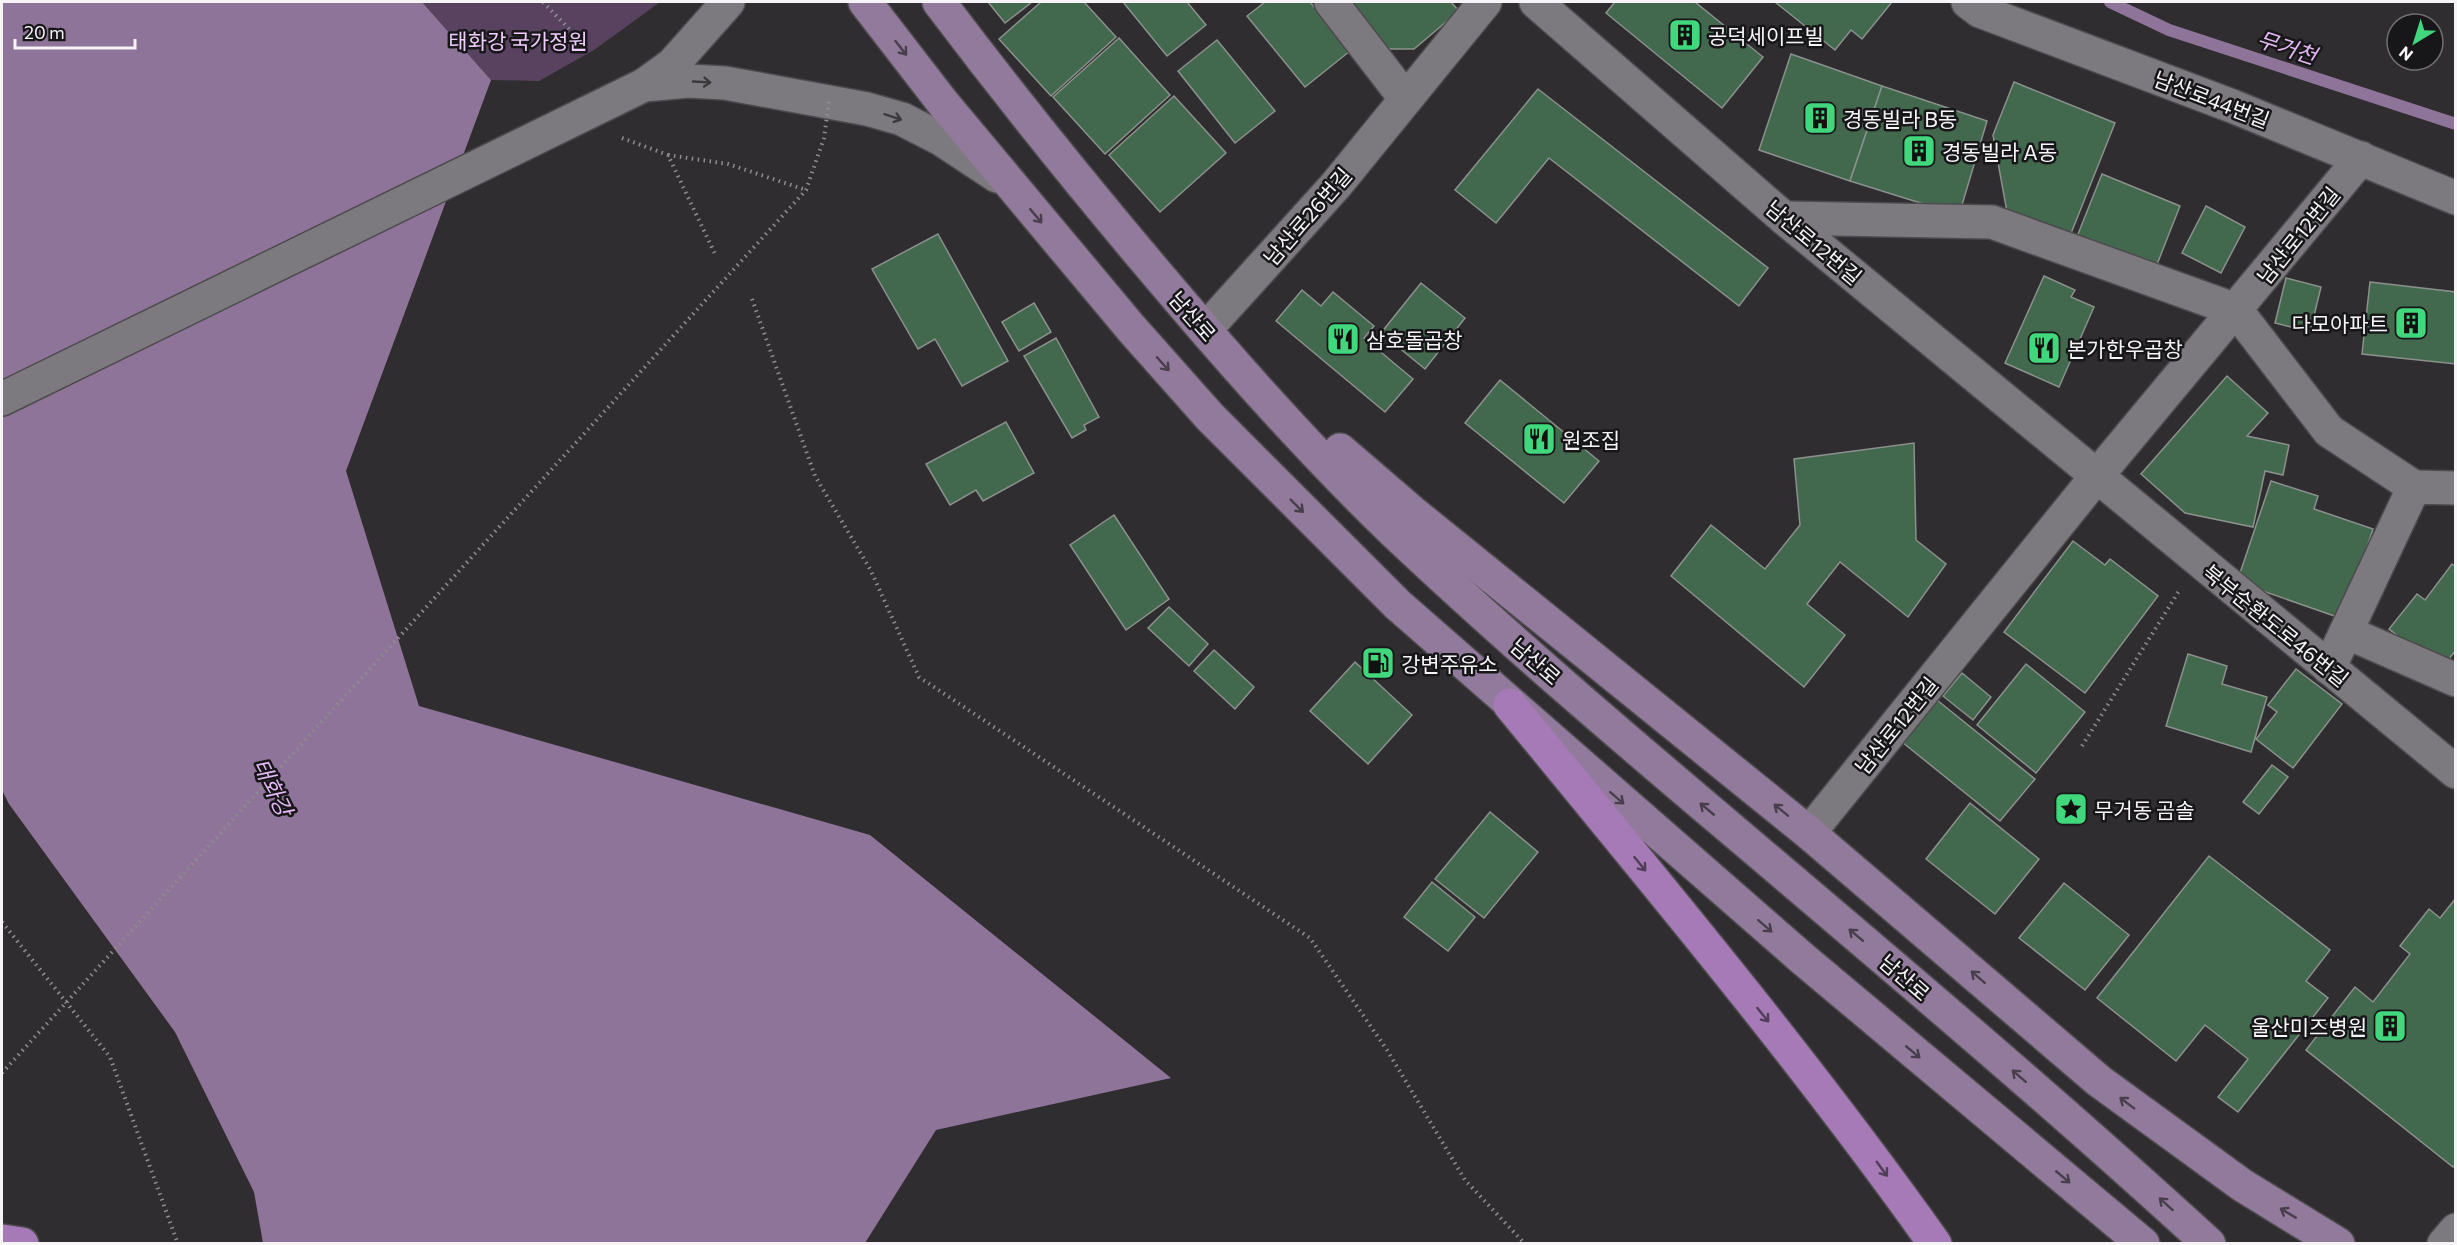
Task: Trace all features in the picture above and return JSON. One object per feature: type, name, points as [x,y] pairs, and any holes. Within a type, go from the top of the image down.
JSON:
[{"type":"main road","points":[[865,2],[1014,189],[1131,328],[1218,425],[1398,605],[1803,959],[2143,1244]]},
{"type":"main road","name":"남산로","points":[[939,2],[1101,209],[1314,452],[1392,530],[1485,616],[1622,736],[2123,1165],[2209,1244]]},
{"type":"main road","points":[[1205,330],[1412,512],[1809,833],[2099,1081],[2242,1185],[2338,1244]]},
{"type":"main road","points":[[1510,705],[1776,1030],[1878,1164],[1935,1244]]},
{"type":"main road","points":[[2,1241],[22,1244]]},
{"type":"street","points":[[2,399],[602,122],[644,85],[673,64],[728,2]]},
{"type":"street","points":[[1331,2],[1406,98]]},
{"type":"street","name":"남산로26번길","points":[[1205,330],[1336,185],[1485,2]]},
{"type":"street","name":"남산로12번길","points":[[1536,2],[1784,218],[2096,477]]},
{"type":"street","name":"남산로44번길","points":[[1968,2],[1980,10],[2361,158],[2456,198]]},
{"type":"street","points":[[644,85],[688,81],[724,83],[829,100],[867,109],[902,119],[941,139],[975,159],[1014,189]]},
{"type":"street","name":"남산로12번길","points":[[1809,833],[2096,477],[2361,158]]},
{"type":"street","points":[[1784,218],[1992,222],[2236,310],[2329,431],[2414,487],[2456,488]]},
{"type":"street","name":"북부순환도로46번길","points":[[2096,477],[2456,772]]},
{"type":"street","points":[[2329,668],[2414,487]]},
{"type":"street","points":[[2346,632],[2456,680]]},
{"type":"street","points":[[2444,1244],[2456,1230]]},
{"type":"path","points":[[543,2],[573,32]]},
{"type":"path","points":[[2,1072],[806,190],[824,138],[829,100]]},
{"type":"path","points":[[602,122],[668,155],[728,164],[806,190]]},
{"type":"path","points":[[668,155],[715,254]]},
{"type":"path","points":[[752,299],[814,476],[870,569],[919,677],[1310,938],[1387,1050],[1465,1180],[1525,1244]]},
{"type":"path","points":[[2082,746],[2198,561]]},
{"type":"path","points":[[2,922],[110,1058],[178,1244]]},
{"type":"green space","name":"태화강 국가정원","points":[[422,2],[660,2],[594,50],[539,81],[491,80]]},
{"type":"water","name":"태화강","points":[[2,2],[422,2],[491,80],[346,471],[419,706],[870,835],[1171,1078],[936,1130],[865,1243],[263,1243],[254,1192],[175,1032],[9,804],[2,790]]},
{"type":"building","points":[[988,2],[1032,2],[1005,23]]},
{"type":"building","points":[[1041,2],[1084,2],[1116,37],[1051,96],[999,39]]},
{"type":"building","points":[[1123,2],[1187,2],[1206,25],[1167,56]]},
{"type":"building","points":[[1265,2],[1310,2],[1350,51],[1305,87],[1247,16]]},
{"type":"building","points":[[1345,2],[1451,2],[1459,11],[1414,49],[1385,49]]},
{"type":"building","name":"공덕세이프빌","points":[[1615,2],[1695,2],[1763,57],[1722,108],[1606,13]]},
{"type":"building","points":[[1775,2],[1892,2],[1862,39],[1851,30],[1835,50]]},
{"type":"building","points":[[1119,38],[1170,95],[1105,154],[1053,97]]},
{"type":"building","points":[[1217,40],[1275,111],[1235,143],[1178,71]]},
{"type":"building","name":"경동빌라 B동","points":[[1791,54],[1882,86],[1850,181],[1759,150]]},
{"type":"building","points":[[2014,82],[2115,123],[2066,246],[2009,223],[1993,135]]},
{"type":"building","name":"경동빌라 A동","points":[[1882,86],[1987,121],[1959,215],[1850,181]]},
{"type":"building","points":[[1538,89],[1768,268],[1739,306],[1549,158],[1496,223],[1455,190]]},
{"type":"building","points":[[1174,96],[1226,153],[1160,212],[1109,155]]},
{"type":"building","points":[[2102,174],[2180,206],[2154,272],[2076,239]]},
{"type":"building","points":[[2206,206],[2245,227],[2221,273],[2182,253]]},
{"type":"building","points":[[938,234],[1008,361],[962,386],[935,339],[918,349],[872,269]]},
{"type":"building","points":[[2044,276],[2075,290],[2071,297],[2094,307],[2059,387],[2005,363]]},
{"type":"building","points":[[2286,278],[2321,287],[2310,332],[2275,323]]},
{"type":"building","name":"다모아파트","points":[[2370,282],[2456,292],[2456,364],[2362,354]]},
{"type":"building","points":[[1421,283],[1465,318],[1425,369],[1381,333]]},
{"type":"building","points":[[1302,290],[1321,306],[1333,292],[1374,326],[1364,338],[1413,379],[1385,412],[1276,321]]},
{"type":"building","points":[[1034,303],[1051,332],[1019,351],[1002,322]]},
{"type":"building","points":[[1056,338],[1099,417],[1084,425],[1086,430],[1072,438],[1024,356]]},
{"type":"building","points":[[2227,376],[2268,413],[2247,436],[2289,445],[2283,475],[2265,471],[2253,527],[2185,513],[2141,474]]},
{"type":"building","points":[[1500,380],[1599,461],[1564,503],[1465,423]]},
{"type":"building","points":[[1006,422],[1034,473],[983,501],[976,490],[950,505],[926,464]]},
{"type":"building","points":[[1914,443],[1916,540],[1946,564],[1908,617],[1840,562],[1807,604],[1845,635],[1804,687],[1671,576],[1711,525],[1765,569],[1800,525],[1794,459]]},
{"type":"building","points":[[2271,481],[2318,496],[2314,509],[2373,529],[2343,619],[2237,582]]},
{"type":"building","points":[[1114,515],[1169,599],[1126,630],[1070,545]]},
{"type":"building","points":[[2073,541],[2105,565],[2110,559],[2158,596],[2085,693],[2004,632]]},
{"type":"building","points":[[2452,564],[2456,567],[2456,650],[2441,669],[2389,629],[2417,594],[2425,600]]},
{"type":"building","points":[[1169,607],[1208,644],[1189,666],[1148,628]]},
{"type":"building","points":[[1214,650],[1254,687],[1235,709],[1194,671]]},
{"type":"building","points":[[2188,654],[2227,666],[2222,684],[2267,697],[2251,752],[2166,726]]},
{"type":"building","points":[[1355,662],[1412,715],[1368,764],[1310,711]]},
{"type":"building","points":[[2026,664],[2085,712],[2036,773],[1977,725]]},
{"type":"building","points":[[2296,669],[2342,704],[2293,768],[2256,739],[2277,712],[2268,705]]},
{"type":"building","points":[[1962,673],[1991,697],[1973,720],[1943,696]]},
{"type":"building","points":[[1937,700],[2035,779],[2000,821],[1902,742]]},
{"type":"building","points":[[2272,765],[2288,777],[2259,814],[2243,802]]},
{"type":"building","points":[[1970,803],[2039,859],[1995,914],[1926,859]]},
{"type":"building","points":[[1490,812],[1538,852],[1484,918],[1435,879]]},
{"type":"building","points":[[2209,856],[2330,950],[2306,981],[2328,998],[2238,1112],[2218,1097],[2248,1059],[2205,1025],[2176,1061],[2097,998]]},
{"type":"building","points":[[1432,882],[1475,917],[1448,951],[1404,917]]},
{"type":"building","points":[[2064,883],[2129,935],[2085,990],[2019,938]]},
{"type":"building","name":"울산미즈병원","points":[[2456,898],[2456,1164],[2453,1167],[2306,1050],[2355,987],[2373,1002],[2410,954],[2400,946],[2429,909],[2440,918]]},
{"type":"waterway","name":"무거천","points":[[2110,2],[2169,30],[2456,124]]},
{"type":"place","name":"공덕세이프빌","points":[[1685,35]]},
{"type":"place","name":"경동빌라 B동","points":[[1820,118]]},
{"type":"place","name":"경동빌라 A동","points":[[1919,151]]},
{"type":"place","name":"다모아파트","points":[[2411,323]]},
{"type":"place","name":"삼호돌곱창","points":[[1343,339]]},
{"type":"place","name":"본가한우곱창","points":[[2044,348]]},
{"type":"place","name":"원조집","points":[[1539,439]]},
{"type":"place","name":"강변주유소","points":[[1378,663]]},
{"type":"place","name":"무거동 곰솔","points":[[2071,809]]},
{"type":"place","name":"울산미즈병원","points":[[2390,1026]]}]
